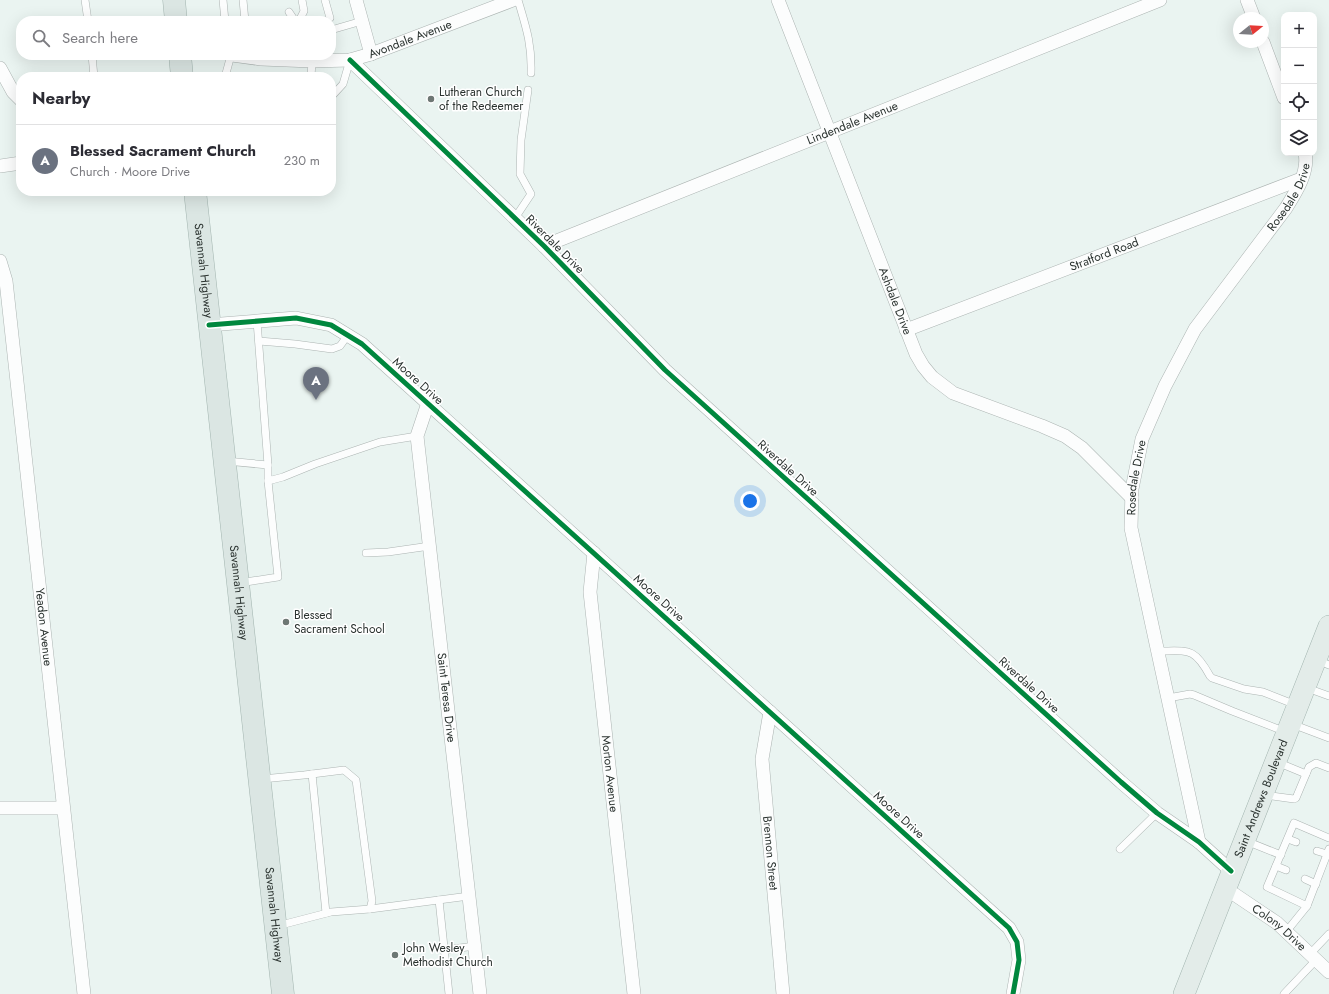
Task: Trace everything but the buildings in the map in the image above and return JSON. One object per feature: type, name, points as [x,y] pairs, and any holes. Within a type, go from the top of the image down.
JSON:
[{"type":"highway","points":[[174,0],[176,16]]},
{"type":"highway","points":[[180,60],[182,72]]},
{"type":"highway","name":"Savannah Highway","points":[[196,196],[283,994]]},
{"type":"main road","name":"Saint Andrews Boulevard","points":[[1184,994],[1295,712],[1322,662],[1329,626]]},
{"type":"street","points":[[356,0],[371,54]]},
{"type":"street","name":"Avondale Avenue","points":[[262,60],[350,60],[371,54],[513,0]]},
{"type":"street","name":"Ashdale Drive","points":[[778,0],[906,330],[916,354],[923,366],[932,377],[953,393],[1065,436],[1082,448],[1132,498]]},
{"type":"street","name":"Lindendale Avenue","points":[[544,246],[1160,0]]},
{"type":"street","points":[[1247,0],[1252,12]]},
{"type":"street","points":[[1265,48],[1281,90]]},
{"type":"street","name":"Riverdale Drive","points":[[350,60],[544,246],[665,370],[1157,813],[1199,842],[1228,879]]},
{"type":"street","points":[[0,68],[16,95]]},
{"type":"street","name":"Rosedale Drive","points":[[1199,842],[1131,528],[1132,490],[1142,439],[1165,386],[1195,329],[1286,208],[1297,190],[1304,171],[1305,156]]},
{"type":"street","points":[[0,166],[16,164]]},
{"type":"street","name":"Stratford Road","points":[[906,330],[1301,179]]},
{"type":"street","name":"Yeadon Avenue","points":[[0,261],[6,281],[84,994]]},
{"type":"street","name":"Moore Drive","points":[[209,325],[296,318],[331,325],[362,344],[1009,928],[1016,942],[1019,960],[1012,994]]},
{"type":"street","name":"Saint Teresa Drive","points":[[428,403],[417,436],[480,994]]},
{"type":"street","name":"Morton Avenue","points":[[594,554],[590,592],[634,994]]},
{"type":"street","name":"Brennon Street","points":[[770,712],[762,759],[783,994]]},
{"type":"street","points":[[0,808],[64,808]]},
{"type":"street","name":"Colony Drive","points":[[1228,879],[1329,972]]},
{"type":"lane","points":[[85,0],[87,16]]},
{"type":"lane","points":[[223,0],[225,16]]},
{"type":"lane","points":[[243,0],[245,16]]},
{"type":"lane","points":[[300,16],[304,11],[302,0]]},
{"type":"lane","points":[[325,0],[329,16]]},
{"type":"lane","points":[[518,0],[529,36],[531,73]]},
{"type":"lane","points":[[291,12],[294,16]]},
{"type":"lane","points":[[336,29],[362,21]]},
{"type":"lane","points":[[92,60],[94,72]]},
{"type":"lane","points":[[226,72],[230,60]]},
{"type":"lane","points":[[336,92],[343,84],[350,60]]},
{"type":"lane","points":[[311,72],[312,61]]},
{"type":"lane","points":[[515,218],[531,194],[520,174],[521,140],[528,90]]},
{"type":"lane","points":[[238,583],[278,577],[268,481],[257,321]]},
{"type":"lane","points":[[259,341],[332,349],[340,346],[348,335]]},
{"type":"lane","points":[[268,481],[380,442],[417,436]]},
{"type":"lane","points":[[224,461],[268,465]]},
{"type":"lane","points":[[366,553],[388,552],[430,546]]},
{"type":"lane","points":[[1158,651],[1181,651],[1192,653],[1201,660],[1212,678],[1244,689],[1263,692],[1295,712],[1329,738]]},
{"type":"lane","points":[[1168,698],[1190,694],[1232,711],[1295,712],[1329,696]]},
{"type":"lane","points":[[1275,762],[1306,774]]},
{"type":"lane","points":[[1262,794],[1294,799],[1296,798],[1309,767],[1316,763],[1329,768]]},
{"type":"lane","points":[[259,779],[344,770],[356,780],[372,901],[370,909]]},
{"type":"lane","points":[[312,774],[326,913]]},
{"type":"lane","points":[[1120,849],[1157,813]]},
{"type":"lane","points":[[1307,906],[1267,888],[1294,824],[1329,838]]},
{"type":"lane","points":[[1288,839],[1296,842]]},
{"type":"lane","points":[[1244,840],[1281,855]]},
{"type":"lane","points":[[1286,932],[1307,906],[1328,852],[1317,851]]},
{"type":"lane","points":[[1276,866],[1286,870]]},
{"type":"lane","points":[[1305,879],[1316,884]]},
{"type":"lane","points":[[275,926],[326,913],[370,909],[469,896]]},
{"type":"lane","points":[[439,900],[449,994]]},
{"type":"lane","points":[[1284,994],[1329,934]]},
{"type":"lane","points":[[444,950],[475,946]]},
{"type":"cycle path","points":[[350,60],[544,246],[665,370],[1121,782],[1157,813],[1199,842],[1231,871]]},
{"type":"cycle path","points":[[209,325],[296,318],[331,325],[362,344],[1009,928],[1017,942],[1019,960],[1013,994]]},
{"type":"place","name":"Lutheran Church of the Redeemer","points":[[431,99]]},
{"type":"place","name":"Blessed Sacrament Church","points":[[316,400]]},
{"type":"place","name":"Blessed Sacrament School","points":[[286,622]]},
{"type":"place","name":"John Wesley Methodist Church","points":[[395,955]]}]
